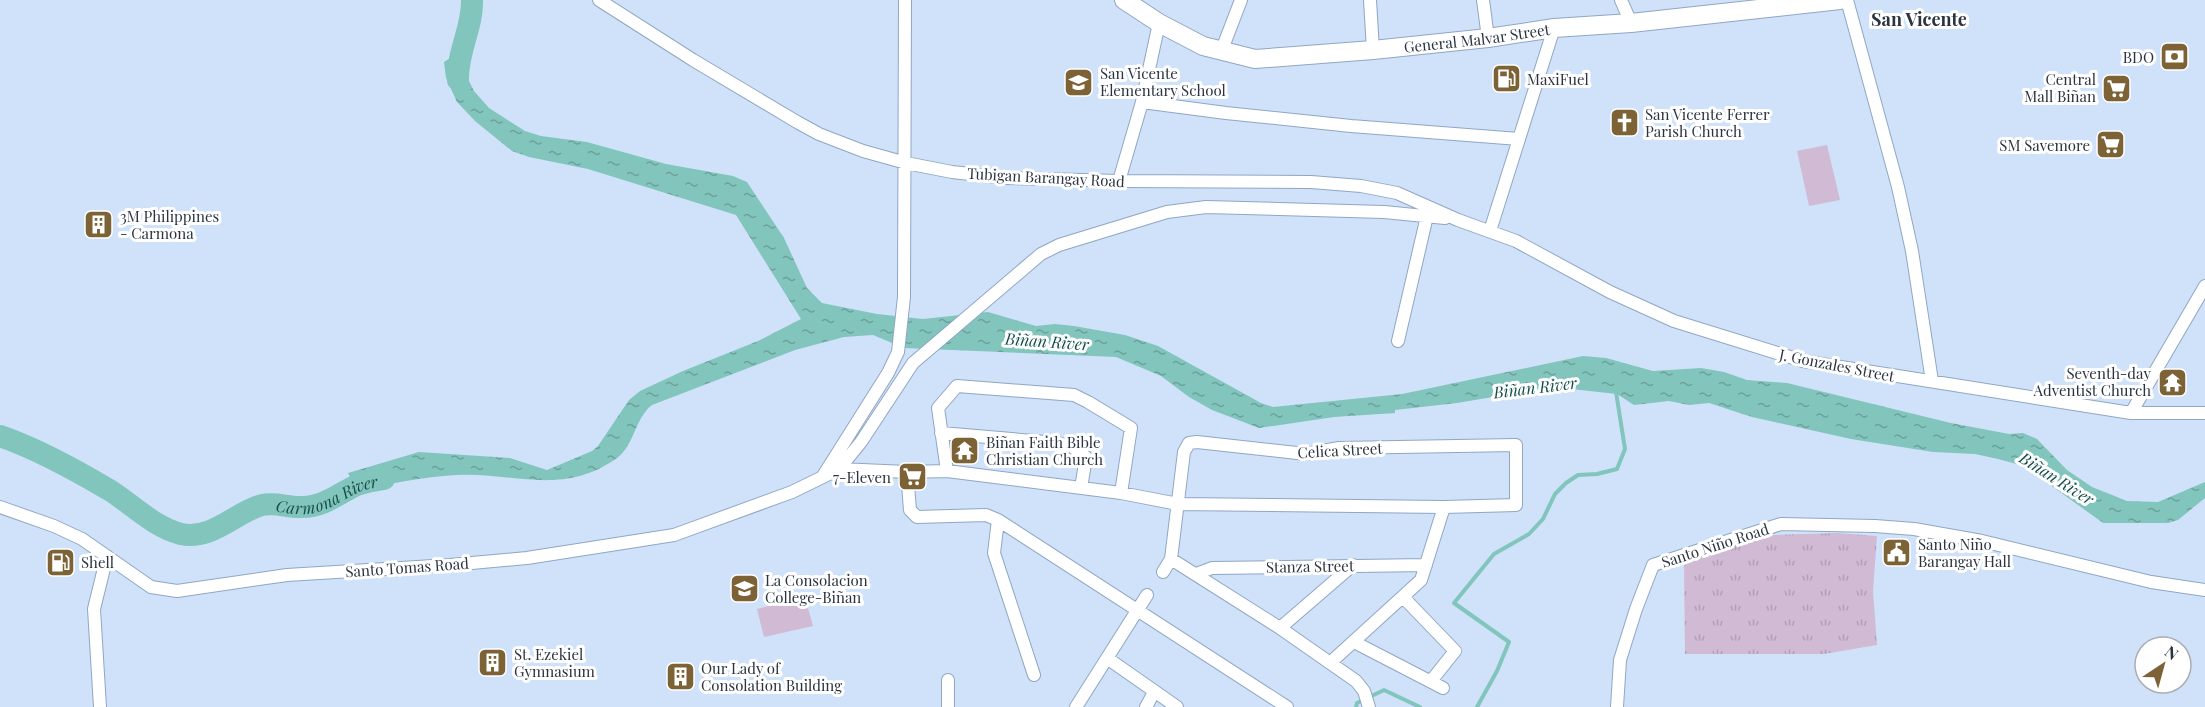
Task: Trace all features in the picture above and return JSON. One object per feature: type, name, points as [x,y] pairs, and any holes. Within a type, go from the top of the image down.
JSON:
[{"type":"highway","name":"General Malvar Street","points":[[1124,0],[1159,23],[1203,46],[1255,59],[1372,50],[1488,38],[1554,28],[1631,23],[1840,0]]},
{"type":"street","name":"Tubigan Barangay Road","points":[[599,0],[743,91],[812,130],[863,151],[906,163],[1000,177],[1119,181],[1311,182],[1361,186],[1397,193],[1458,220]]},
{"type":"street","points":[[823,476],[888,373],[898,352],[904,297],[905,0]]},
{"type":"street","points":[[1221,52],[1241,0]]},
{"type":"street","points":[[1370,0],[1372,50]]},
{"type":"street","points":[[1483,0],[1488,38]]},
{"type":"street","points":[[1621,0],[1631,23]]},
{"type":"street","points":[[1847,0],[1898,187],[1912,252],[1932,381]]},
{"type":"street","points":[[1119,181],[1142,102],[1159,23]]},
{"type":"street","points":[[1490,231],[1554,28]]},
{"type":"street","points":[[1142,102],[1351,126],[1519,139]]},
{"type":"street","points":[[839,469],[861,442],[913,363],[1041,254],[1059,244],[1167,212],[1206,207],[1384,212],[1458,220]]},
{"type":"street","points":[[1398,341],[1427,216]]},
{"type":"street","name":"J. Gonzales Street","points":[[1458,220],[1516,241],[1610,292],[1674,321],[1803,361],[2131,413],[2205,413]]},
{"type":"street","points":[[2131,413],[2205,286]]},
{"type":"street","points":[[947,471],[938,408],[957,386],[1074,395],[1131,428],[1121,493]]},
{"type":"street","points":[[941,433],[1071,446],[1086,457],[1082,488]]},
{"type":"street","name":"Celica Street","points":[[1171,559],[1185,447],[1192,441],[1306,454],[1339,448],[1516,445],[1516,505],[1444,507]]},
{"type":"street","points":[[839,469],[947,471],[1121,493],[1178,504],[1444,507],[1421,580],[1330,662]]},
{"type":"street","name":"Santo Tomas Road","points":[[0,507],[71,533],[107,555],[151,587],[177,591],[287,575],[527,558],[674,535],[792,492],[839,469]]},
{"type":"street","points":[[907,472],[910,510],[917,517],[986,515],[998,520],[1287,707]]},
{"type":"street","points":[[998,520],[994,553],[1034,675]]},
{"type":"street","name":"Santo Niño Road","points":[[1617,707],[1620,660],[1653,565],[1781,524],[1914,529],[1982,541],[2151,582],[2205,590]]},
{"type":"street","points":[[99,707],[94,609],[107,555]]},
{"type":"street","points":[[1163,572],[1171,559],[1280,628],[1356,681],[1364,691],[1369,707]]},
{"type":"street","points":[[1280,628],[1353,565]]},
{"type":"street","name":"Stanza Street","points":[[1196,574],[1212,568],[1426,566]]},
{"type":"street","points":[[1076,707],[1147,595]]},
{"type":"street","points":[[1403,597],[1455,651],[1431,681]]},
{"type":"street","points":[[1354,642],[1443,688]]},
{"type":"street","points":[[1107,658],[1177,707]]},
{"type":"street","points":[[948,680],[948,707]]},
{"type":"street","points":[[1146,707],[1154,692]]},
{"type":"green space","points":[[1827,145],[1840,200],[1809,206],[1797,151]]},
{"type":"green space","points":[[1838,533],[1877,536],[1873,591],[1877,645],[1824,654],[1685,654],[1684,565],[1728,547],[1773,535]]},
{"type":"green space","points":[[805,597],[813,626],[764,637],[757,609]]},
{"type":"water","name":"Biñan River","points":[[461,51],[465,73],[474,91],[489,108],[525,131],[541,136],[587,142],[666,164],[733,176],[747,182],[784,238],[807,288],[822,303],[877,314],[923,319],[988,312],[1036,326],[1055,324],[1125,335],[1158,346],[1261,403],[1273,407],[1402,394],[1583,356],[1606,358],[1653,371],[1701,368],[1724,372],[1747,380],[1787,383],[1951,423],[2009,434],[2023,433],[2037,439],[2067,470],[2092,487],[2127,501],[2158,502],[2205,482],[2205,498],[2178,520],[2168,523],[2103,523],[2024,466],[1998,459],[1975,454],[1933,452],[1851,439],[1752,417],[1709,403],[1689,405],[1669,401],[1634,405],[1617,394],[1553,387],[1457,403],[1395,410],[1395,413],[1334,417],[1259,428],[1212,410],[1189,397],[1161,376],[1116,357],[904,348],[873,335],[844,337],[795,350],[652,405],[642,417],[623,453],[597,470],[577,477],[538,480],[456,475],[356,490],[348,473],[419,452],[510,458],[547,470],[592,451],[598,446],[629,400],[640,391],[758,341],[801,319],[736,215],[588,169],[529,157],[512,151],[475,121],[457,102],[446,78],[444,62]]},
{"type":"waterway","points":[[458,80],[472,0]]},
{"type":"waterway","points":[[1477,707],[1497,671],[1509,642],[1454,603],[1494,554],[1529,534],[1543,519],[1555,494],[1566,483],[1578,475],[1597,474],[1617,469],[1625,449],[1616,392]]},
{"type":"waterway","name":"Carmona River","points":[[0,436],[71,468],[111,491],[153,521],[181,534],[192,535],[213,530],[262,505],[298,507],[317,505],[357,485],[384,479]]},
{"type":"waterway","points":[[1356,707],[1357,703],[1384,690],[1420,707]]},
{"type":"place","name":"BDO","points":[[2175,57]]},
{"type":"place","name":"MaxiFuel","points":[[1506,79]]},
{"type":"place","name":"San Vicente Elementary School","points":[[1079,82]]},
{"type":"place","name":"Central Mall Biñan","points":[[2117,88]]},
{"type":"place","name":"San Vicente Ferrer Parish Church","points":[[1624,123]]},
{"type":"place","name":"SM Savemore","points":[[2111,145]]},
{"type":"place","name":"3M Philippines - Carmona","points":[[99,225]]},
{"type":"place","name":"Seventh-day Adventist Church","points":[[2172,382]]},
{"type":"place","name":"Biñan Faith Bible Christian Church","points":[[965,451]]},
{"type":"place","name":"7-Eleven","points":[[912,477]]},
{"type":"place","name":"Santo Niño Barangay Hall","points":[[1897,553]]},
{"type":"place","name":"Shell","points":[[60,562]]},
{"type":"place","name":"La Consolacion College-Biñan","points":[[744,589]]},
{"type":"place","name":"St. Ezekiel Gymnasium","points":[[493,663]]},
{"type":"place","name":"Our Lady of Consolation Building","points":[[680,677]]},
{"type":"district","name":"San Vicente","points":[[1919,19]]}]
